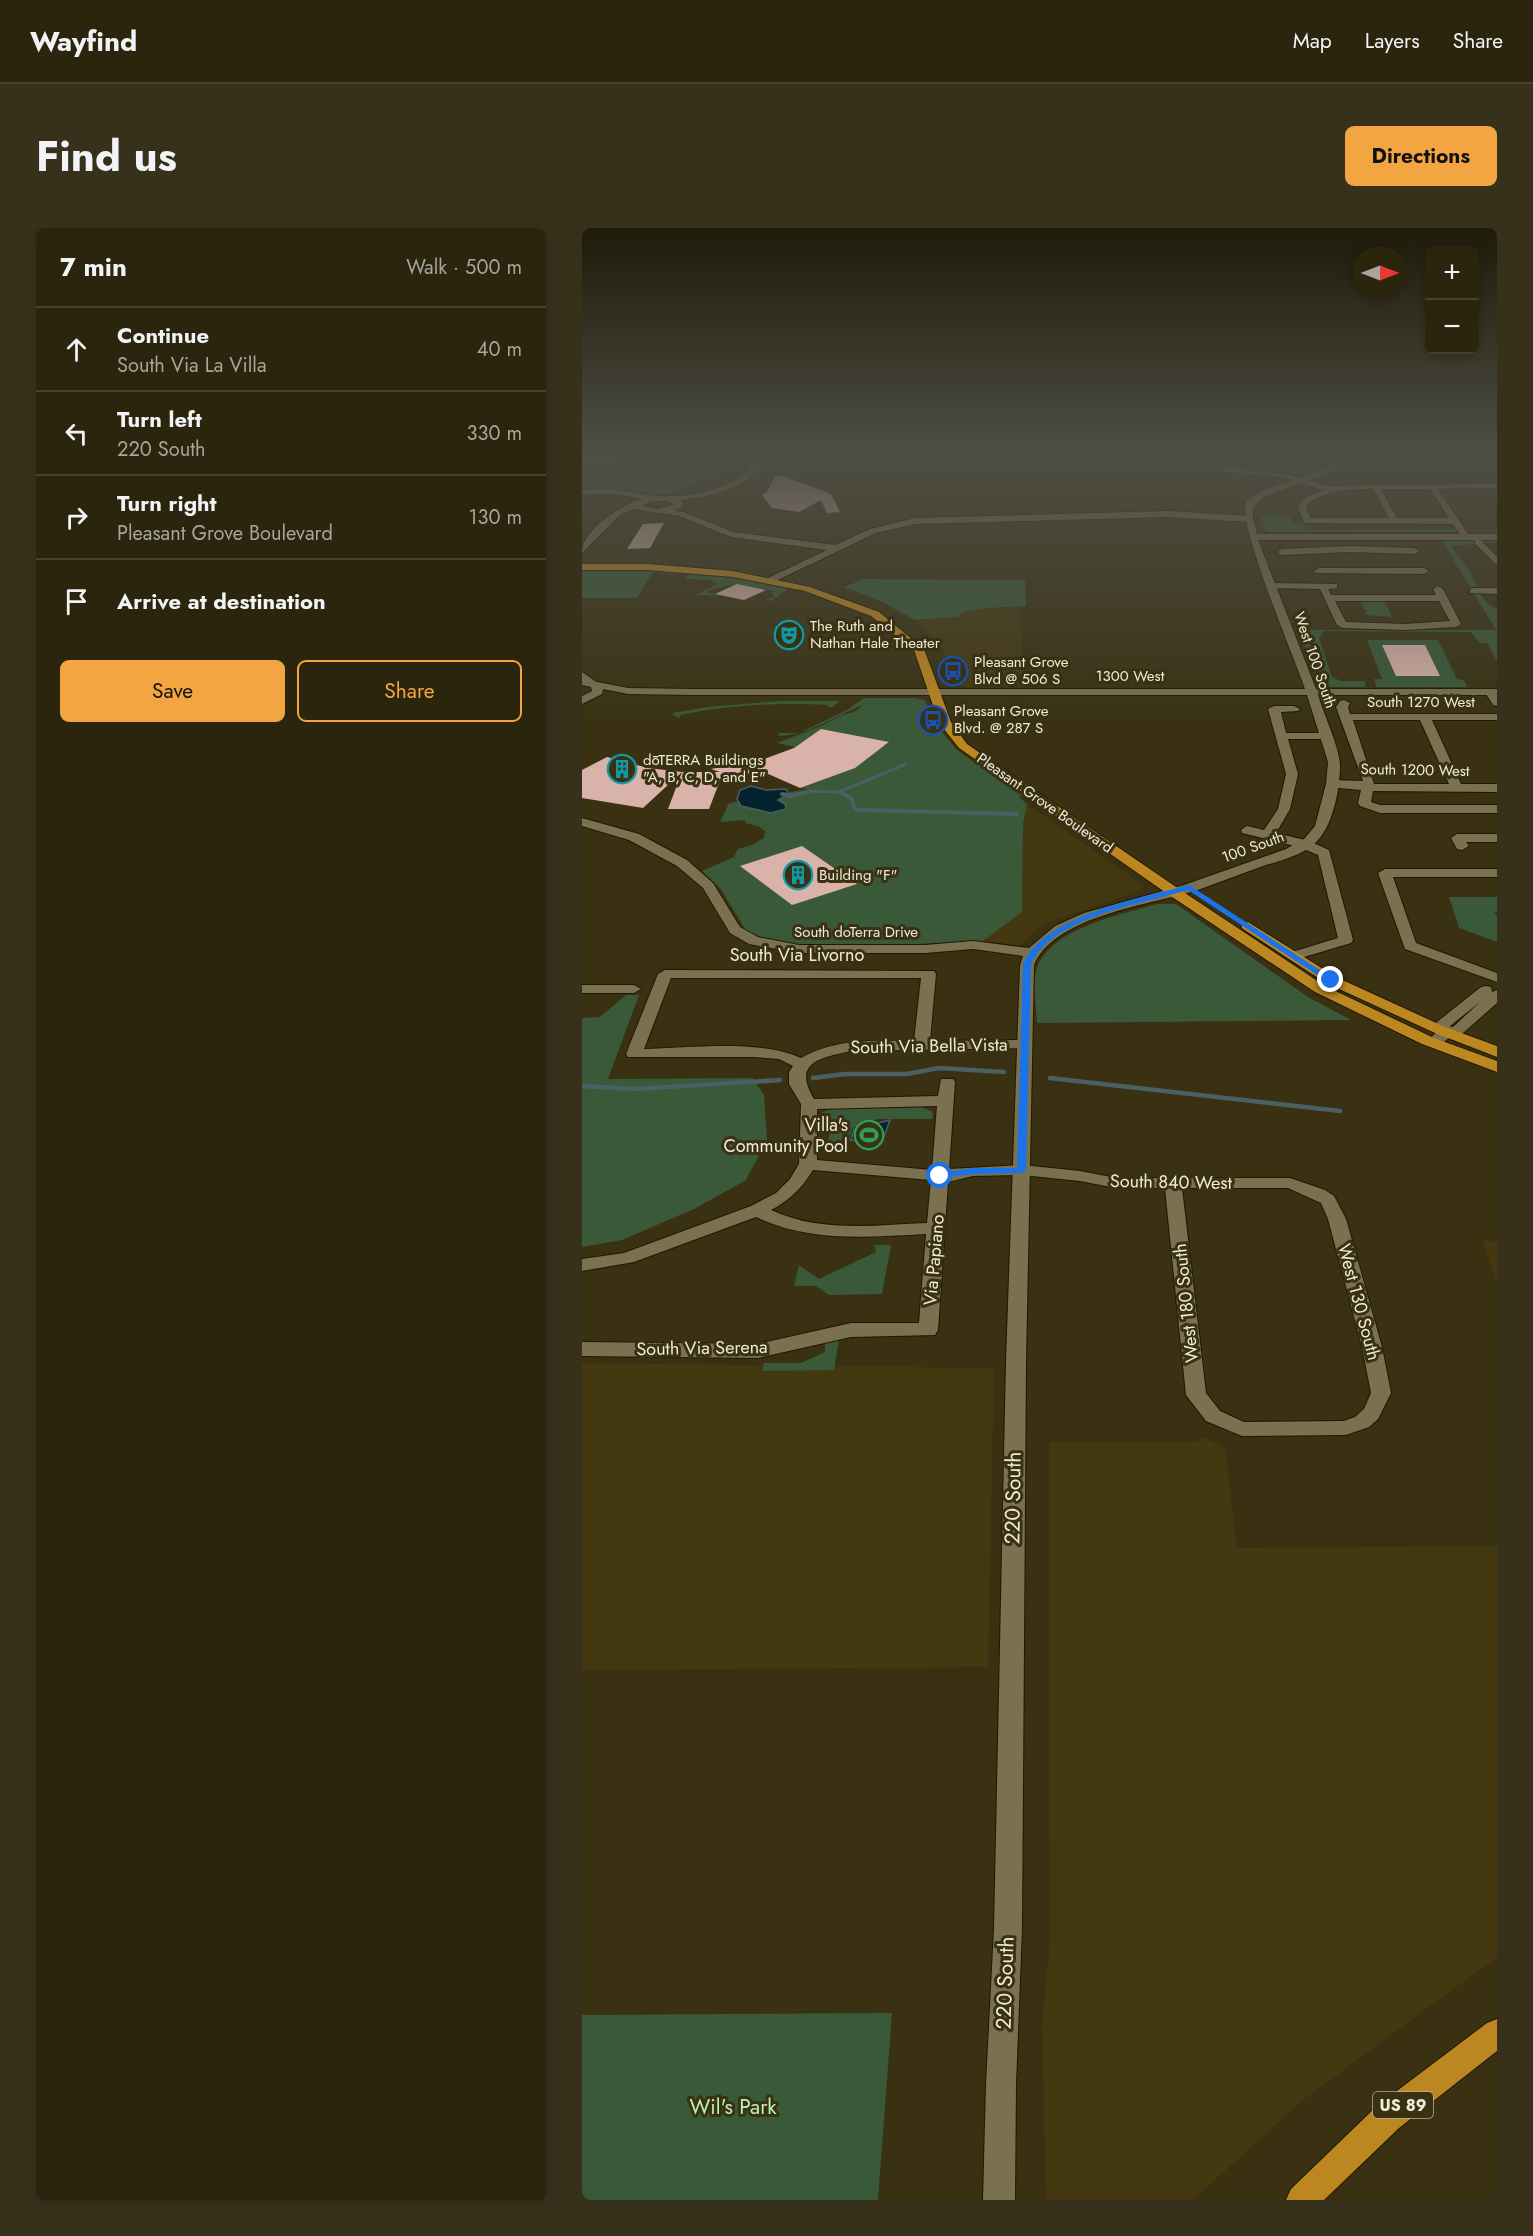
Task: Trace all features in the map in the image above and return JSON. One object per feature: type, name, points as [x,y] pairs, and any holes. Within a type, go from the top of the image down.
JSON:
[{"type":"main road","name":"Pleasant Grove Boulevard","points":[[582,562],[651,561],[737,570],[807,589],[875,614],[919,649],[942,692]]},
{"type":"main road","name":"Pleasant Grove Boulevard","points":[[582,567],[648,567],[733,574],[816,585],[885,612],[930,647],[934,657]]},
{"type":"main road","name":"Pleasant Grove Boulevard","points":[[942,677],[945,723],[963,746],[1181,890],[1320,989],[1433,1042],[1497,1067]]},
{"type":"main road","name":"Pleasant Grove Boulevard","points":[[1181,890],[1331,980],[1497,1052]]},
{"type":"main road","name":"US 89","points":[[1302,2200],[1388,2117],[1497,2033]]},
{"type":"street","points":[[813,545],[835,548]]},
{"type":"street","points":[[772,579],[842,545]]},
{"type":"street","name":"West 100 South","points":[[1256,545],[1273,585],[1326,736],[1334,762],[1332,784]]},
{"type":"street","points":[[1282,552],[1412,546],[1424,571],[1437,589],[1456,624],[1405,627],[1342,625],[1327,594],[1424,571]]},
{"type":"street","points":[[1309,551],[1320,575],[1364,584]]},
{"type":"street","points":[[1492,551],[1497,562]]},
{"type":"street","points":[[1273,585],[1364,584],[1437,589]]},
{"type":"street","points":[[1473,591],[1497,591]]},
{"type":"street","points":[[582,675],[598,692],[586,699]]},
{"type":"street","points":[[590,684],[628,691],[692,692]]},
{"type":"street","points":[[586,699],[692,692]]},
{"type":"street","name":"1300 West","points":[[692,692],[1494,692]]},
{"type":"street","points":[[1494,692],[1497,703]]},
{"type":"street","points":[[1344,703],[1342,707],[1345,717],[1369,782],[1364,803],[1371,807],[1497,809]]},
{"type":"street","points":[[1269,835],[1284,809],[1292,774],[1274,709],[1294,709]]},
{"type":"street","name":"South 1270 West","points":[[1345,717],[1497,717]]},
{"type":"street","points":[[1425,718],[1457,788]]},
{"type":"street","points":[[1282,736],[1326,736]]},
{"type":"street","name":"100 South","points":[[1181,890],[1291,852],[1304,844],[1321,827],[1332,784]]},
{"type":"street","name":"South 1200 West","points":[[1332,784],[1367,787],[1497,788]]},
{"type":"street","name":"South doTerra Drive","points":[[582,822],[634,837],[682,863],[708,886],[735,930],[754,941],[799,950],[925,949],[973,945],[1032,953]]},
{"type":"street","points":[[1247,830],[1304,844],[1324,853],[1346,940],[1294,956]]},
{"type":"street","points":[[1462,846],[1457,838],[1497,838]]},
{"type":"street","points":[[1433,1042],[1447,1032],[1457,1031],[1461,1018],[1497,980],[1410,946],[1385,873],[1497,873]]},
{"type":"street","points":[[1032,953],[1060,929],[1089,916],[1181,890]]},
{"type":"street","name":"220 South","points":[[999,2200],[1001,2084],[1008,1928],[1011,1593],[1024,1045],[1027,965],[1032,953]]},
{"type":"street","name":"South Via Livorno","points":[[802,1064],[782,1055],[754,1052],[634,1054],[665,974],[929,974],[922,1044]]},
{"type":"street","points":[[582,989],[634,989]]},
{"type":"street","points":[[1461,1018],[1497,995]]},
{"type":"street","name":"South Via Bella Vista","points":[[802,1064],[824,1052],[851,1046],[1024,1045]]},
{"type":"street","points":[[582,1264],[627,1258],[757,1210],[782,1197],[797,1182],[808,1164],[809,1104],[797,1084],[797,1072],[802,1064]]},
{"type":"street","name":"Via Papiano","points":[[928,1330],[947,1083]]},
{"type":"street","points":[[809,1104],[945,1101]]},
{"type":"street","name":"South 840 West","points":[[808,1164],[974,1179],[1022,1175],[1080,1176],[1116,1183],[1290,1183],[1319,1194]]},
{"type":"street","name":"West 180 South","points":[[1173,1183],[1196,1395],[1213,1416],[1242,1429],[1325,1429],[1346,1428],[1362,1422],[1371,1414]]},
{"type":"street","name":"West 130 South","points":[[1319,1194],[1328,1200],[1337,1219],[1372,1347],[1381,1393],[1371,1414]]},
{"type":"street","points":[[757,1210],[792,1226],[831,1231],[936,1228]]},
{"type":"street","name":"South Via Serena","points":[[582,1349],[758,1351],[851,1330],[928,1330]]},
{"type":"shaded area","points":[[1020,607],[1024,687],[960,685],[942,647],[914,621],[953,617],[962,613],[996,608]]},
{"type":"shaded area","points":[[1027,804],[1140,883],[1142,887],[1139,891],[1056,919],[1034,931],[1019,947],[983,941],[1022,911],[1023,824]]},
{"type":"shaded area","points":[[1482,1241],[1497,1241],[1497,1284]]},
{"type":"shaded area","points":[[582,1363],[994,1368],[988,1667],[582,1670]]},
{"type":"shaded area","points":[[1201,1437],[1225,1447],[1237,1548],[1497,1546],[1497,1957],[1304,2099],[1193,2200],[1046,2200],[1042,2022],[1050,1944],[1049,1442],[1196,1442]]},
{"type":"green space","points":[[1445,545],[1462,545],[1451,546],[1469,570],[1483,598],[1497,610],[1497,662],[1487,643],[1480,643],[1471,632],[1324,631],[1319,638],[1332,677],[1341,681],[1364,681],[1366,687],[1330,687],[1319,685],[1299,630],[1496,630]]},
{"type":"green space","points":[[625,568],[679,571],[680,574],[652,573],[637,598],[582,598],[582,569]]},
{"type":"green space","points":[[695,573],[749,580],[788,589],[771,601],[766,600],[775,596],[771,594],[775,591],[739,586],[723,586],[706,592],[723,596],[695,595],[718,584],[712,582],[713,580],[686,579],[688,575]]},
{"type":"green space","points":[[864,579],[1025,580],[1026,606],[989,608],[964,612],[958,617],[915,620],[882,602],[844,587]]},
{"type":"green space","points":[[1373,600],[1385,602],[1392,617],[1366,615],[1365,612],[1368,611],[1364,610],[1361,602]]},
{"type":"green space","points":[[1367,640],[1438,640],[1457,679],[1464,680],[1467,687],[1377,687],[1374,679],[1382,679]]},
{"type":"green space","points":[[864,698],[925,700],[936,725],[957,750],[1022,796],[1019,797],[1027,804],[1023,824],[1022,912],[983,941],[869,946],[794,946],[758,938],[745,929],[720,888],[702,871],[734,857],[738,849],[764,838],[765,831],[758,826],[745,823],[745,820],[720,822],[729,803],[808,789],[800,788],[868,757],[889,743],[821,729],[795,747],[777,743],[854,712],[863,705],[799,733],[847,710]]},
{"type":"green space","points":[[780,701],[840,701],[832,707],[810,704],[773,704],[717,709],[680,715],[679,718],[673,715],[673,713],[707,707]]},
{"type":"green space","points":[[779,733],[799,733],[789,735],[778,736]]},
{"type":"green space","points":[[1449,897],[1497,897],[1497,911],[1494,913],[1497,915],[1497,942],[1459,928]]},
{"type":"green space","points":[[1157,904],[1176,904],[1308,997],[1351,1020],[1037,1023],[1035,977],[1040,961],[1052,947],[1067,936],[1104,919]]},
{"type":"green space","points":[[626,995],[639,995],[608,1079],[753,1078],[764,1095],[767,1140],[746,1180],[694,1209],[622,1240],[582,1247],[582,1018],[600,1017]]},
{"type":"green space","points":[[834,1107],[921,1107],[933,1114],[932,1119],[878,1119],[852,1128],[847,1151],[826,1152],[831,1126],[820,1126],[821,1113]]},
{"type":"green space","points":[[874,1245],[891,1245],[882,1294],[829,1295],[816,1286],[794,1286],[799,1265],[819,1279],[876,1252]]},
{"type":"green space","points":[[839,1339],[834,1370],[762,1371],[764,1363],[801,1363],[825,1352],[825,1342]]},
{"type":"green space","name":"Wil's Park","points":[[892,2013],[878,2200],[582,2200],[582,2015]]},
{"type":"water","points":[[751,786],[766,790],[786,789],[789,794],[778,800],[785,804],[786,809],[771,813],[741,806],[737,799],[740,790]]},
{"type":"water","name":"Villa's Community Pool","points":[[890,1120],[882,1142],[851,1140],[854,1129]]},
{"type":"building","points":[[630,545],[652,545],[650,548],[627,549]]},
{"type":"building","points":[[737,584],[766,590],[744,600],[715,594]]},
{"type":"building","points":[[1382,645],[1425,645],[1440,676],[1396,676]]},
{"type":"building","name":"dōTERRA Buildings \"A, B, C, D, and E\"","points":[[821,729],[889,742],[855,768],[800,788],[759,770],[738,777],[723,773],[709,809],[668,809],[682,772],[720,772],[711,769],[736,764],[748,765],[794,748]]},
{"type":"building","points":[[607,757],[648,768],[682,772],[643,808],[582,798],[582,770]]},
{"type":"building","name":"Building \"F\"","points":[[802,846],[857,884],[792,905],[740,866]]},
{"type":"waterway","points":[[839,792],[906,764]]},
{"type":"waterway","points":[[793,796],[810,791],[839,792]]},
{"type":"waterway","points":[[839,792],[846,796]]},
{"type":"waterway","points":[[789,796],[782,794],[791,796],[798,794]]},
{"type":"waterway","points":[[843,794],[851,798],[855,809],[862,810],[1017,814]]},
{"type":"waterway","points":[[813,1078],[845,1074],[907,1074],[939,1068],[1004,1072]]},
{"type":"waterway","points":[[1050,1078],[1340,1111]]},
{"type":"waterway","points":[[582,1086],[636,1089],[780,1080]]},
{"type":"place","name":"The Ruth and Nathan Hale Theater","points":[[789,635]]},
{"type":"place","name":"Pleasant Grove Blvd @ 506 S","points":[[953,671]]},
{"type":"place","name":"Pleasant Grove Blvd. @ 287 S","points":[[933,720]]},
{"type":"place","name":"dōTERRA Buildings \"A, B, C, D, and E\"","points":[[622,769]]},
{"type":"place","name":"Building \"F\"","points":[[798,875]]},
{"type":"place","name":"Villa's Community Pool","points":[[869,1135]]},
{"type":"route","points":[[940,1176],[973,1171],[1022,1170],[1027,965],[1032,953],[1043,941],[1060,929],[1089,916],[1189,888],[1331,980]]}]
